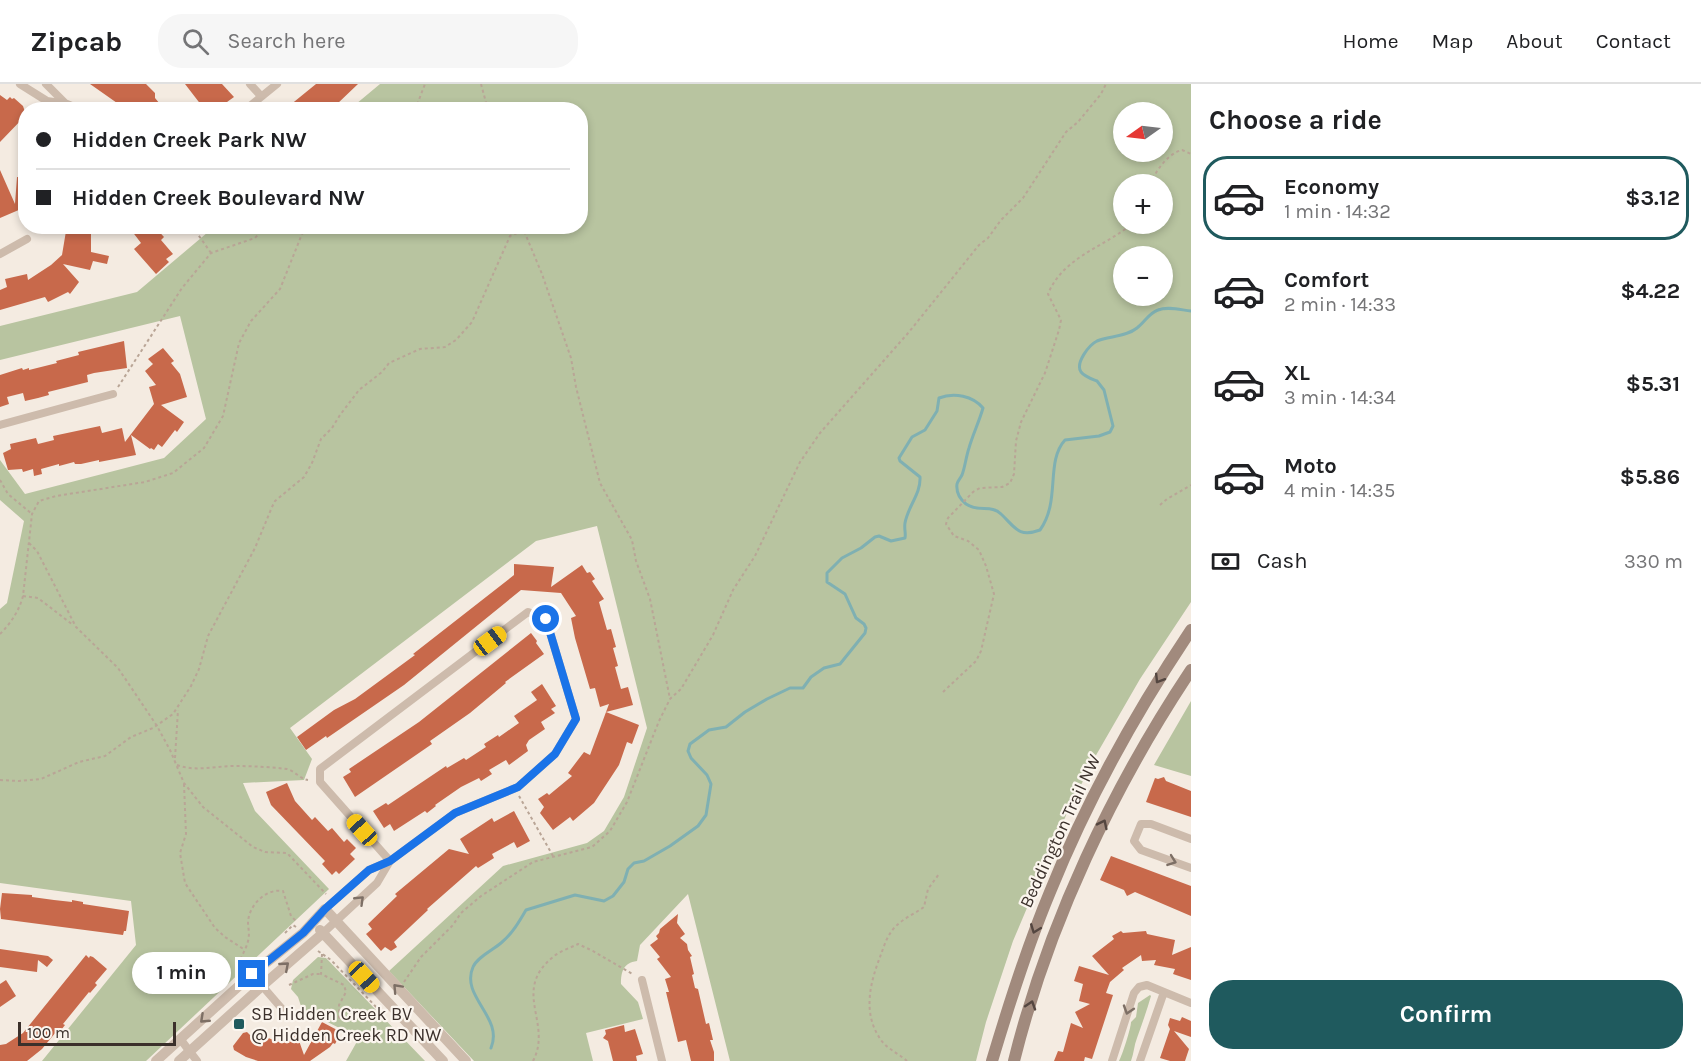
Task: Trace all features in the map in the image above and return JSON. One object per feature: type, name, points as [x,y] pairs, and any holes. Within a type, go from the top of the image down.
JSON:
[{"type":"main road","name":"Beddington Trail NW","points":[[992,1061],[1010,1000],[1038,920],[1087,810],[1133,722],[1191,630]]},
{"type":"main road","name":"Beddington Trail NW","points":[[1014,1061],[1045,962],[1083,866],[1145,742],[1191,670]]},
{"type":"street","points":[[20,84],[47,101],[54,102]]},
{"type":"street","points":[[46,84],[65,102]]},
{"type":"street","points":[[250,84],[261,96]]},
{"type":"street","points":[[254,102],[277,84]]},
{"type":"street","points":[[0,254],[27,239]]},
{"type":"street","points":[[0,425],[113,394]]},
{"type":"street","points":[[156,1061],[181,1040],[246,974],[313,922],[369,870],[390,861],[455,813],[518,787],[555,754],[576,719],[546,619],[528,612],[320,769],[320,783],[390,861]]},
{"type":"street","points":[[1191,839],[1151,824],[1142,824],[1134,841],[1141,850],[1191,868]]},
{"type":"street","points":[[179,1061],[193,1056],[262,986],[336,923],[377,883],[390,861]]},
{"type":"street","points":[[325,909],[466,1061]]},
{"type":"street","points":[[313,922],[443,1061]]},
{"type":"street","points":[[246,974],[262,986],[283,1010]]},
{"type":"street","points":[[642,980],[662,1061]]},
{"type":"street","points":[[1112,1061],[1134,993],[1139,987],[1147,985],[1191,1003]]},
{"type":"street","points":[[1140,1061],[1164,992]]},
{"type":"street","points":[[181,1040],[193,1056]]},
{"type":"path","points":[[419,102],[425,84]]},
{"type":"path","points":[[481,84],[486,102]]},
{"type":"path","points":[[404,981],[421,957],[474,901],[532,862],[592,847],[610,831],[627,802],[670,699],[681,689],[713,635],[733,590],[755,556],[800,462],[820,434],[909,332],[979,245],[1017,205],[1066,132],[1078,122],[1101,94],[1106,84]]},
{"type":"path","points":[[1155,174],[1176,152],[1182,150],[1191,154]]},
{"type":"path","points":[[198,234],[211,253]]},
{"type":"path","points":[[113,394],[182,288],[211,253],[255,238],[259,234]]},
{"type":"path","points":[[0,634],[20,607],[32,514],[39,501],[56,496],[145,482],[173,473],[204,448],[224,416],[239,343],[251,321],[280,289],[302,234]]},
{"type":"path","points":[[0,780],[19,782],[40,779],[79,762],[105,756],[131,737],[157,726],[179,707],[199,669],[208,636],[255,548],[275,501],[304,477],[321,439],[332,428],[359,390],[382,372],[389,363],[420,349],[445,347],[469,327],[510,236],[513,234]]},
{"type":"path","points":[[525,234],[542,274],[571,358],[600,483],[632,540],[636,561],[650,599],[670,699]]},
{"type":"path","points":[[943,692],[976,661],[981,651],[994,594],[979,550],[968,541],[954,536],[946,524],[952,511],[980,488],[1002,487],[1010,483],[1014,474],[1016,441],[1021,422],[1045,373],[1059,330],[1061,320],[1048,294],[1051,286],[1081,255],[1118,234]]},
{"type":"path","points":[[0,480],[8,494],[32,514]]},
{"type":"path","points":[[1160,505],[1191,485]]},
{"type":"path","points":[[29,543],[37,550],[76,627]]},
{"type":"path","points":[[23,596],[38,598],[76,627],[118,668],[157,726],[184,783],[202,807],[253,847],[265,852],[288,853],[294,857],[299,867],[326,894]]},
{"type":"path","points":[[176,763],[179,707]]},
{"type":"path","points":[[176,763],[185,768],[207,769],[236,766],[287,769],[308,780]]},
{"type":"path","points":[[184,783],[186,834],[180,853],[185,883],[215,928],[245,950]]},
{"type":"path","points":[[519,796],[553,856]]},
{"type":"path","points":[[907,1061],[880,1039],[873,1027],[869,1010],[869,992],[874,972],[891,932],[901,922],[924,907],[928,889],[939,874]]},
{"type":"path","points":[[246,974],[238,966],[249,939],[250,911],[261,897],[277,890],[282,891],[291,916],[296,921]]},
{"type":"path","points":[[534,1061],[540,1042],[533,1004],[535,979],[553,957],[578,944],[642,980]]},
{"type":"path","points":[[316,949],[331,960],[387,1018]]},
{"type":"path","points":[[321,974],[322,954]]},
{"type":"path","points":[[289,985],[313,974],[321,974],[344,985],[346,992],[339,1005],[339,1019],[360,1020]]},
{"type":"green space","points":[[380,84],[1191,84],[1191,602],[1140,679],[1095,757],[1067,813],[1013,941],[986,1022],[976,1061],[730,1061],[688,894],[640,945],[637,961],[626,966],[622,972],[621,984],[638,1002],[643,1019],[586,1033],[593,1061],[474,1061],[389,971],[503,866],[587,843],[604,831],[624,797],[647,728],[597,526],[536,541],[290,728],[312,759],[304,780],[243,783],[255,811],[329,889],[146,1061],[42,1061],[136,945],[131,901],[0,883],[0,609],[7,603],[24,521],[0,500],[0,460],[25,494],[164,458],[206,419],[180,316],[0,360],[0,326],[137,292],[206,234],[588,234],[588,102],[358,102]]},
{"type":"green space","points":[[1191,701],[1191,776],[1154,765]]},
{"type":"green space","points":[[318,957],[326,958],[425,1061],[346,1061],[359,1038],[302,1009],[298,997],[291,989],[293,980]]},
{"type":"green space","points":[[1150,995],[1131,1061],[1119,1061],[1131,1022],[1136,1017],[1138,1003]]},
{"type":"building","points":[[90,84],[146,84],[155,93],[158,102],[116,102]]},
{"type":"building","points":[[185,84],[222,84],[234,97],[227,102],[199,102]]},
{"type":"building","points":[[316,84],[358,84],[339,102],[294,102]]},
{"type":"building","points":[[0,95],[7,100],[10,97],[18,102],[18,123],[0,142]]},
{"type":"building","points":[[0,170],[15,204],[18,177],[18,210],[0,218]]},
{"type":"building","points":[[66,234],[91,234],[91,252],[109,256],[107,264],[93,261],[90,270],[63,264],[79,282],[70,294],[68,292],[48,302],[45,297],[0,310],[0,290],[7,287],[5,279],[27,274],[28,280],[62,255]]},
{"type":"building","points":[[134,234],[161,234],[164,237],[161,240],[173,254],[166,259],[169,262],[156,274],[134,249],[141,243]]},
{"type":"building","points":[[124,341],[127,368],[87,375],[88,382],[48,392],[49,395],[38,398],[25,401],[23,393],[7,397],[9,404],[0,407],[0,375],[22,368],[23,370],[29,368],[29,370],[57,363],[56,361],[79,355],[78,352]]},
{"type":"building","points":[[163,348],[174,361],[171,363],[180,374],[187,397],[161,405],[184,422],[162,447],[158,444],[154,450],[150,449],[131,435],[136,455],[99,462],[99,460],[75,464],[74,462],[59,466],[59,464],[41,469],[42,474],[34,476],[33,469],[23,472],[22,469],[8,470],[3,453],[11,449],[10,444],[36,438],[38,444],[54,440],[53,436],[100,426],[102,433],[122,428],[125,442],[154,404],[149,387],[156,385],[145,371],[153,364],[148,359]]},
{"type":"building","points":[[514,564],[554,567],[551,587],[582,565],[587,573],[590,572],[595,579],[592,581],[604,599],[599,602],[607,630],[611,629],[616,647],[613,648],[618,666],[615,667],[621,689],[628,687],[633,705],[606,712],[609,704],[600,707],[595,688],[590,689],[575,638],[571,618],[576,616],[561,593],[521,590],[404,685],[306,750],[297,737],[334,710],[355,699],[415,655],[413,654],[514,575]]},
{"type":"building","points":[[531,633],[544,654],[505,682],[470,713],[430,741],[432,744],[355,797],[343,777],[351,772],[349,769],[419,722]]},
{"type":"building","points":[[542,684],[556,706],[551,709],[555,713],[541,722],[545,729],[529,740],[526,745],[528,751],[509,765],[506,760],[489,770],[492,774],[481,781],[479,778],[461,787],[427,813],[425,811],[394,831],[390,824],[384,828],[373,811],[386,803],[388,805],[446,766],[447,768],[464,758],[466,760],[486,747],[484,744],[519,723],[514,716],[537,700],[531,692]]},
{"type":"building","points":[[606,712],[639,725],[632,744],[627,742],[619,765],[594,803],[573,821],[570,817],[553,830],[540,813],[544,807],[538,799],[547,793],[549,795],[572,776],[568,773],[584,752],[590,755]]},
{"type":"building","points":[[1164,777],[1166,781],[1191,791],[1191,817],[1146,802],[1155,778]]},
{"type":"building","points":[[287,783],[295,801],[312,820],[315,817],[328,831],[332,828],[344,842],[347,839],[356,848],[350,854],[355,859],[339,874],[336,871],[332,875],[322,864],[325,861],[271,805],[266,792]]},
{"type":"building","points":[[514,811],[530,841],[517,848],[514,842],[492,854],[494,858],[478,868],[476,866],[427,909],[394,942],[397,947],[391,951],[385,947],[381,951],[366,934],[372,929],[368,924],[397,896],[395,894],[449,849],[469,854],[460,839],[492,818],[494,822]]},
{"type":"building","points":[[1111,856],[1191,886],[1191,916],[1135,892],[1127,896],[1124,890],[1100,880]]},
{"type":"building","points":[[2,893],[32,895],[32,897],[72,902],[72,900],[83,902],[83,904],[129,911],[126,931],[123,935],[1,919]]},
{"type":"building","points":[[678,914],[677,923],[685,934],[680,938],[687,944],[692,956],[690,957],[695,988],[698,989],[706,1024],[709,1023],[714,1061],[691,1061],[686,1040],[678,1042],[666,992],[669,992],[665,979],[671,977],[657,959],[660,957],[650,945],[658,939],[656,936],[660,929]]},
{"type":"building","points":[[1121,931],[1123,933],[1146,931],[1147,934],[1175,940],[1172,955],[1191,947],[1191,980],[1173,974],[1175,969],[1154,965],[1156,960],[1142,961],[1141,955],[1122,968],[1124,970],[1110,982],[1106,993],[1113,995],[1092,1059],[1085,1057],[1084,1061],[1054,1061],[1058,1051],[1063,1052],[1071,1023],[1083,1028],[1075,1012],[1090,1004],[1079,1001],[1083,984],[1074,981],[1079,966],[1109,975],[1092,956],[1114,939],[1112,936]]},
{"type":"building","points":[[0,949],[48,956],[53,960],[47,967],[38,960],[37,972],[0,967]]},
{"type":"building","points":[[86,955],[89,958],[93,957],[107,969],[95,983],[97,985],[63,1024],[65,1025],[58,1034],[56,1032],[42,1049],[27,1061],[0,1061],[0,1045],[6,1044],[23,1033]]},
{"type":"building","points":[[6,980],[16,996],[0,1007],[0,984]]},
{"type":"building","points":[[1182,1017],[1191,1021],[1191,1037],[1174,1031],[1189,1049],[1185,1061],[1160,1058],[1170,1029],[1168,1025],[1170,1018],[1180,1021]]},
{"type":"building","points":[[322,1022],[339,1031],[340,1035],[335,1044],[333,1043],[310,1061],[258,1061],[234,1050],[233,1046],[243,1033],[247,1032],[251,1036],[256,1030],[278,1042],[297,1035],[304,1055]]},
{"type":"building","points":[[624,1025],[625,1032],[635,1029],[643,1054],[636,1056],[637,1061],[613,1061],[608,1041],[603,1038],[606,1034],[605,1030]]},
{"type":"waterway","points":[[491,1048],[492,1026],[472,988],[473,967],[478,960],[509,936],[526,910],[575,895],[604,901],[613,896],[624,882],[628,869],[634,863],[644,861],[670,846],[698,826],[706,815],[711,784],[707,775],[691,758],[688,751],[690,744],[709,730],[726,727],[767,699],[790,688],[803,688],[811,677],[824,668],[840,664],[865,633],[864,624],[856,618],[845,594],[827,582],[827,573],[842,558],[875,537],[879,536],[891,541],[905,538],[905,523],[920,483],[920,477],[899,458],[912,437],[925,430],[937,411],[939,398],[951,395],[963,396],[983,408],[962,475],[957,484],[962,500],[971,507],[997,511],[1022,532],[1040,530],[1050,507],[1056,459],[1065,440],[1099,436],[1110,432],[1113,426],[1104,390],[1097,381],[1081,372],[1080,364],[1090,346],[1097,341],[1133,331],[1158,310],[1170,308],[1191,311]]},
{"type":"place","name":"SB Hidden Creek BV @ Hidden Creek RD NW","points":[[239,1024]]},
{"type":"route","points":[[252,974],[303,933],[325,909],[369,870],[390,861],[455,813],[518,787],[555,754],[576,719],[546,619]]}]
